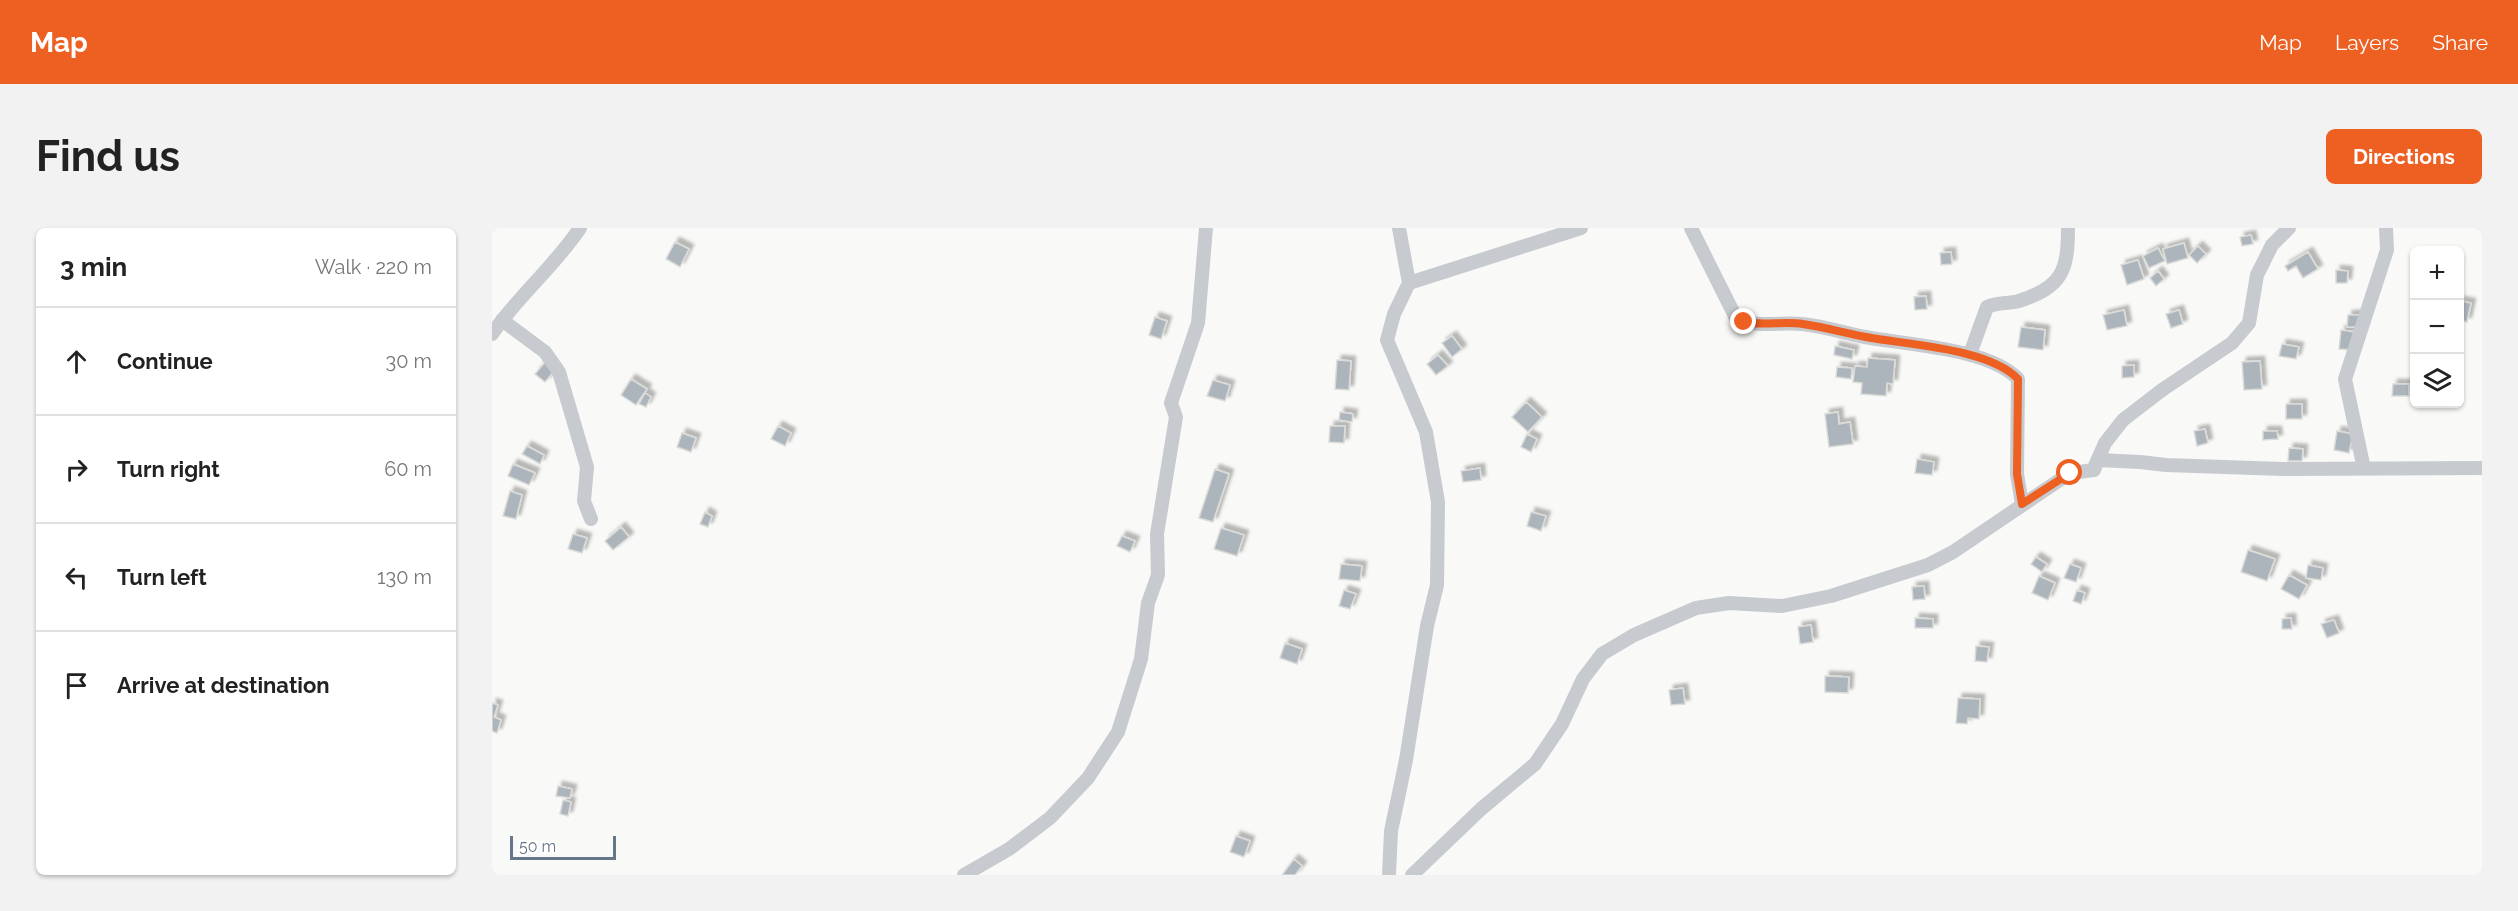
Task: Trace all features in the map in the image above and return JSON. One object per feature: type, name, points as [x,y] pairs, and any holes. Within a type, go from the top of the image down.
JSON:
[{"type":"street","points":[[492,334],[563,253],[580,228]]},
{"type":"street","points":[[964,875],[1009,849],[1050,818],[1088,778],[1118,732],[1140,659],[1148,603],[1158,575],[1157,534],[1176,417],[1171,403],[1198,323],[1206,228]]},
{"type":"street","points":[[1389,875],[1391,831],[1406,760],[1427,626],[1437,585],[1438,502],[1426,432],[1387,340],[1394,314],[1409,283],[1399,228]]},
{"type":"street","points":[[1409,283],[1581,228]]},
{"type":"street","points":[[1691,228],[1735,316],[1744,322],[1758,325],[1801,323],[1866,337],[1970,354],[2012,372],[2018,379],[2017,474],[2022,504]]},
{"type":"street","points":[[1970,354],[1987,307],[2023,299],[2043,290],[2060,277],[2066,267],[2068,228]]},
{"type":"street","points":[[2094,470],[2105,443],[2122,420],[2232,343],[2249,323],[2257,275],[2272,245],[2289,228]]},
{"type":"street","points":[[2364,469],[2345,379],[2387,250],[2386,228]]},
{"type":"street","points":[[502,320],[544,352],[559,372],[587,467],[584,501],[591,519]]},
{"type":"street","points":[[2094,470],[2098,460],[2166,465],[2364,469],[2482,468]]},
{"type":"street","points":[[1412,875],[1481,808],[1535,764],[1562,724],[1583,679],[1602,654],[1634,635],[1696,608],[1729,603],[1782,606],[1832,596],[1928,565],[1953,552],[2070,473],[2094,470]]},
{"type":"building","points":[[2251,235],[2253,244],[2242,246],[2240,237]]},
{"type":"building","points":[[675,242],[689,249],[680,267],[666,259]]},
{"type":"building","points":[[2184,243],[2188,258],[2167,264],[2163,249]]},
{"type":"building","points":[[2198,246],[2206,254],[2197,263],[2189,255]]},
{"type":"building","points":[[2158,248],[2165,261],[2149,268],[2143,256]]},
{"type":"building","points":[[1951,252],[1952,264],[1941,265],[1940,253]]},
{"type":"building","points":[[2308,252],[2318,269],[2303,278],[2296,266],[2288,271],[2285,266]]},
{"type":"building","points":[[2138,260],[2144,279],[2127,285],[2121,265]]},
{"type":"building","points":[[2336,270],[2348,271],[2347,283],[2336,283]]},
{"type":"building","points":[[2158,271],[2164,279],[2156,286],[2150,278]]},
{"type":"building","points":[[1926,296],[1927,309],[1915,310],[1914,297]]},
{"type":"building","points":[[2464,302],[2471,303],[2467,322],[2464,321]]},
{"type":"building","points":[[2124,310],[2127,326],[2107,330],[2103,315]]},
{"type":"building","points":[[2179,310],[2183,324],[2171,328],[2166,314]]},
{"type":"building","points":[[2348,315],[2359,315],[2359,327],[2347,327]]},
{"type":"building","points":[[1155,317],[1167,321],[1161,339],[1149,335]]},
{"type":"building","points":[[2021,327],[2045,330],[2043,350],[2018,347]]},
{"type":"building","points":[[2341,330],[2355,332],[2353,350],[2339,349]]},
{"type":"building","points":[[1452,336],[1462,349],[1452,357],[1442,343]]},
{"type":"building","points":[[2282,344],[2299,347],[2296,359],[2279,356]]},
{"type":"building","points":[[1835,346],[1854,350],[1852,359],[1834,355]]},
{"type":"building","points":[[1438,355],[1448,366],[1436,375],[1427,364]]},
{"type":"building","points":[[1868,358],[1895,360],[1893,384],[1887,383],[1886,396],[1861,394],[1862,383],[1853,382],[1855,366],[1867,367]]},
{"type":"building","points":[[1337,360],[1351,361],[1349,390],[1335,389]]},
{"type":"building","points":[[546,361],[555,370],[545,382],[535,374]]},
{"type":"building","points":[[2260,361],[2262,389],[2244,390],[2242,362]]},
{"type":"building","points":[[2134,365],[2134,377],[2122,378],[2122,366]]},
{"type":"building","points":[[1837,367],[1852,368],[1851,379],[1836,377]]},
{"type":"building","points":[[631,379],[647,389],[636,405],[621,395]]},
{"type":"building","points":[[1213,380],[1230,385],[1225,401],[1207,396]]},
{"type":"building","points":[[2393,384],[2409,384],[2409,396],[2392,396]]},
{"type":"building","points":[[645,393],[651,397],[646,407],[639,404]]},
{"type":"building","points":[[1526,402],[1542,417],[1528,432],[1512,417]]},
{"type":"building","points":[[2286,404],[2302,404],[2302,419],[2286,419]]},
{"type":"building","points":[[1340,412],[1353,414],[1352,422],[1339,420]]},
{"type":"building","points":[[1838,412],[1839,424],[1850,422],[1853,444],[1829,447],[1825,414]]},
{"type":"building","points":[[778,426],[791,433],[785,446],[771,439]]},
{"type":"building","points":[[1330,426],[1345,426],[1344,443],[1329,442]]},
{"type":"building","points":[[2205,429],[2208,443],[2197,446],[2194,431]]},
{"type":"building","points":[[2263,431],[2277,431],[2278,439],[2263,440]]},
{"type":"building","points":[[2337,431],[2353,434],[2349,453],[2334,450]]},
{"type":"building","points":[[682,433],[696,438],[691,452],[677,447]]},
{"type":"building","points":[[1527,434],[1537,439],[1531,452],[1521,447]]},
{"type":"building","points":[[527,446],[544,455],[540,464],[522,454]]},
{"type":"building","points":[[2289,448],[2303,449],[2302,461],[2288,461]]},
{"type":"building","points":[[1917,459],[1934,462],[1932,475],[1915,473]]},
{"type":"building","points":[[513,464],[535,473],[529,485],[508,476]]},
{"type":"building","points":[[1480,468],[1481,480],[1463,482],[1461,471]]},
{"type":"building","points":[[1215,469],[1229,474],[1213,522],[1199,518]]},
{"type":"building","points":[[510,491],[522,495],[516,519],[503,516]]},
{"type":"building","points":[[705,512],[712,516],[708,527],[700,524]]},
{"type":"building","points":[[1531,512],[1546,516],[1541,531],[1527,526]]},
{"type":"building","points":[[621,527],[629,537],[613,550],[605,541]]},
{"type":"building","points":[[1221,528],[1244,535],[1237,556],[1214,549]]},
{"type":"building","points":[[573,534],[587,538],[582,553],[568,549]]},
{"type":"building","points":[[1122,536],[1135,541],[1130,552],[1117,546]]},
{"type":"building","points":[[2248,550],[2275,559],[2267,581],[2241,572]]},
{"type":"building","points":[[2036,557],[2047,564],[2042,572],[2031,564]]},
{"type":"building","points":[[1341,564],[1362,566],[1360,581],[1339,579]]},
{"type":"building","points":[[2070,564],[2081,568],[2076,582],[2064,578]]},
{"type":"building","points":[[2308,565],[2323,568],[2321,580],[2306,578]]},
{"type":"building","points":[[2289,575],[2307,585],[2299,599],[2281,589]]},
{"type":"building","points":[[2039,576],[2055,583],[2048,600],[2032,593]]},
{"type":"building","points":[[1924,586],[1925,599],[1913,600],[1912,587]]},
{"type":"building","points":[[1344,590],[1356,594],[1350,609],[1339,606]]},
{"type":"building","points":[[2077,590],[2085,593],[2081,604],[2073,601]]},
{"type":"building","points":[[1915,618],[1933,619],[1933,628],[1915,628]]},
{"type":"building","points":[[2291,618],[2292,629],[2282,629],[2282,619]]},
{"type":"building","points":[[2334,620],[2339,633],[2327,638],[2321,624]]},
{"type":"building","points":[[1811,625],[1813,642],[1800,644],[1798,627]]},
{"type":"building","points":[[1285,643],[1302,649],[1297,664],[1280,658]]},
{"type":"building","points":[[1976,646],[1989,647],[1987,662],[1975,661]]},
{"type":"building","points":[[1825,676],[1849,677],[1848,693],[1825,692]]},
{"type":"building","points":[[1683,688],[1685,704],[1671,705],[1669,690]]},
{"type":"building","points":[[1958,698],[1980,699],[1979,719],[1968,718],[1967,724],[1956,723]]},
{"type":"building","points":[[492,703],[498,705],[494,717],[501,720],[497,733],[492,731]]},
{"type":"building","points":[[558,786],[572,789],[570,798],[556,796]]},
{"type":"building","points":[[563,800],[571,802],[568,816],[560,814]]},
{"type":"building","points":[[1236,836],[1250,841],[1244,857],[1230,852]]},
{"type":"building","points":[[1294,859],[1302,866],[1295,875],[1282,875]]},
{"type":"route","points":[[1744,322],[1758,325],[1801,323],[1866,337],[1970,354],[1984,359],[2012,372],[2018,379],[2017,474],[2022,504],[2070,473]]}]
